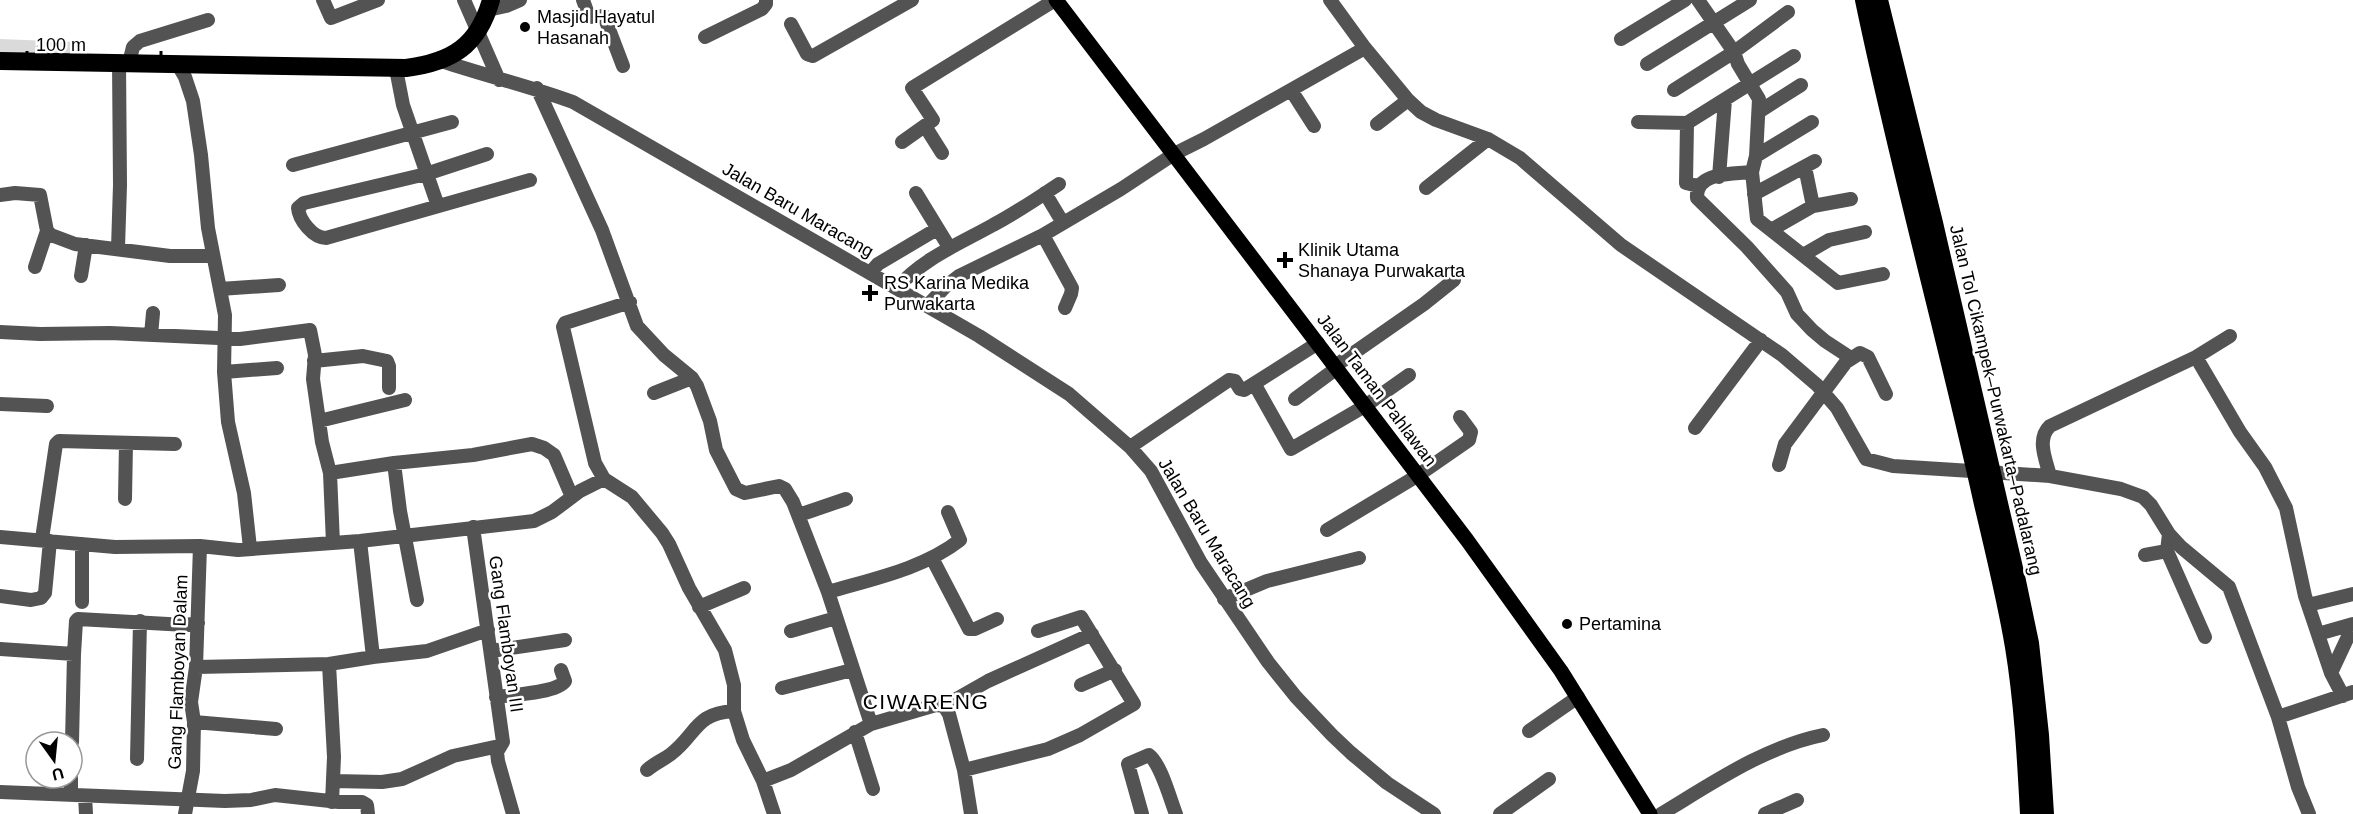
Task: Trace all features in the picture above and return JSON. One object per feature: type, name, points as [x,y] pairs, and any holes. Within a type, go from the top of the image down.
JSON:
[{"type":"highway","name":"Jalan Tol Cikampek–Purwakarta–Padalarang","points":[[1864,0],[1897,149],[1967,432],[2001,584],[2019,690],[2029,814]]},
{"type":"highway","name":"Jalan Tol Cikampek–Purwakarta–Padalarang","points":[[1879,0],[2024,612],[2030,644],[2040,735],[2045,814]]},
{"type":"highway","points":[[0,61],[396,69],[442,61],[459,52],[477,31],[490,5]]},
{"type":"main road","name":"Jalan Taman Pahlawan","points":[[1055,0],[1467,540],[1578,697],[1650,814]]},
{"type":"street","points":[[323,0],[331,18],[378,0]]},
{"type":"street","points":[[464,0],[499,80]]},
{"type":"street","points":[[490,5],[506,6],[520,0]]},
{"type":"street","points":[[583,0],[589,17],[604,15],[623,66]]},
{"type":"street","points":[[705,38],[762,9],[766,0]]},
{"type":"street","points":[[791,24],[807,54],[813,56],[912,0]]},
{"type":"street","points":[[902,142],[925,126],[932,118],[912,88],[1055,0]]},
{"type":"street","points":[[1330,0],[1365,48],[1408,100],[1421,112],[1436,120],[1488,139],[1528,164],[1627,249],[1761,340],[1805,374],[1847,421],[1866,459],[1893,466],[2050,476],[2140,495],[2151,505],[2169,534],[2189,555],[2229,586],[2278,717],[2298,787],[2309,814]]},
{"type":"street","points":[[1621,39],[1685,0]]},
{"type":"street","points":[[1698,0],[1734,52],[1759,99],[1756,156],[1752,172],[1757,219],[1838,283],[1883,274]]},
{"type":"street","points":[[1647,63],[1750,0]]},
{"type":"street","points":[[1674,90],[1734,52],[1788,12]]},
{"type":"street","points":[[118,248],[124,62],[140,40],[208,20]]},
{"type":"street","points":[[927,306],[958,276],[1043,235],[1174,154],[1365,48]]},
{"type":"street","points":[[1638,122],[1687,123],[1794,56]]},
{"type":"street","name":"Jalan Baru Maracang","points":[[442,61],[499,80],[537,88],[573,102],[897,288],[1051,380],[1070,394],[1130,447],[1151,471],[1201,563],[1268,662],[1332,735],[1387,783],[1434,814]]},
{"type":"street","points":[[178,65],[185,77],[193,101],[212,256],[225,315],[224,372],[228,422],[244,492],[250,548]]},
{"type":"street","points":[[396,69],[403,105],[438,206]]},
{"type":"street","points":[[1760,111],[1801,85]]},
{"type":"street","points":[[537,88],[602,230],[637,326],[664,355],[692,378],[704,399],[716,450],[736,489],[745,493],[779,486],[789,495],[799,515],[828,592],[871,724]]},
{"type":"street","points":[[1291,90],[1314,126]]},
{"type":"street","points":[[1377,124],[1408,100]]},
{"type":"street","points":[[1719,177],[1725,100]]},
{"type":"street","points":[[293,165],[452,122]]},
{"type":"street","points":[[1756,156],[1812,122]]},
{"type":"street","points":[[1687,123],[1686,183],[1698,186]]},
{"type":"street","points":[[925,126],[942,153]]},
{"type":"street","points":[[1426,188],[1488,139]]},
{"type":"street","points":[[487,154],[426,174],[304,203],[298,208],[300,219],[318,237],[326,238],[530,180]]},
{"type":"street","points":[[1754,194],[1810,164],[1813,206]]},
{"type":"street","points":[[1752,172],[1702,182],[1698,186],[1696,195],[1699,203],[1747,247],[1787,292],[1797,314],[1825,341],[1851,358]]},
{"type":"street","points":[[897,288],[911,273],[949,247],[991,226],[1059,184]]},
{"type":"street","points":[[0,195],[15,193],[40,195],[47,231],[34,267]]},
{"type":"street","points":[[916,193],[949,247]]},
{"type":"street","points":[[1045,193],[1063,223]]},
{"type":"street","points":[[1771,230],[1813,206],[1851,199]]},
{"type":"street","points":[[870,273],[878,264],[937,229]]},
{"type":"street","points":[[47,231],[69,242],[86,245],[171,256],[212,256]]},
{"type":"street","points":[[1803,255],[1829,240],[1865,232]]},
{"type":"street","points":[[1043,235],[1072,288],[1065,308]]},
{"type":"street","points":[[81,276],[86,245]]},
{"type":"street","points":[[1295,399],[1454,280]]},
{"type":"street","points":[[220,289],[279,285]]},
{"type":"street","points":[[630,302],[565,323],[563,327],[595,462],[604,479],[632,497],[662,533],[699,607],[725,650],[734,685],[734,711],[743,740],[763,781],[774,814]]},
{"type":"street","points":[[151,335],[153,313]]},
{"type":"street","points":[[0,332],[240,339],[309,329],[313,337],[313,379],[322,442],[330,473],[333,543]]},
{"type":"street","points":[[2050,476],[2042,441],[2047,429],[2196,357],[2230,336]]},
{"type":"street","points":[[1695,428],[1761,340]]},
{"type":"street","points":[[1130,447],[1229,380],[1234,381],[1242,391],[1255,385],[1318,343]]},
{"type":"street","points":[[1779,465],[1785,444],[1851,358],[1860,353],[1868,357],[1886,394]]},
{"type":"street","points":[[314,361],[363,356],[387,361],[389,388]]},
{"type":"street","points":[[2196,357],[2240,432],[2265,467],[2286,508],[2308,605],[2331,673],[2348,694],[2278,717]]},
{"type":"street","points":[[224,372],[277,368]]},
{"type":"street","points":[[1255,385],[1291,449],[1365,406],[1409,375]]},
{"type":"street","points":[[654,393],[692,378]]},
{"type":"street","points":[[319,421],[405,400]]},
{"type":"street","points":[[0,404],[47,406]]},
{"type":"street","points":[[1327,531],[1417,476],[1469,440],[1471,432],[1460,417]]},
{"type":"street","points":[[0,596],[31,600],[41,598],[45,593],[46,540],[56,444],[63,441],[175,444]]},
{"type":"street","points":[[125,499],[126,443]]},
{"type":"street","points":[[330,473],[394,463],[473,455],[532,444],[554,455],[572,497]]},
{"type":"street","points":[[394,463],[396,490],[417,600]]},
{"type":"street","points":[[0,537],[128,547],[200,546],[224,549],[360,541],[473,526],[534,521],[552,512],[580,491],[604,479]]},
{"type":"street","points":[[799,515],[846,499]]},
{"type":"street","points":[[828,592],[932,558],[960,540],[948,512]]},
{"type":"street","name":"Gang Flamboyan III","points":[[473,526],[503,741],[499,746],[498,761],[513,814]]},
{"type":"street","points":[[2169,534],[2167,551],[2205,637]]},
{"type":"street","points":[[360,541],[373,657]]},
{"type":"street","points":[[82,544],[82,602]]},
{"type":"street","name":"Gang Flamboyan Dalam","points":[[185,814],[193,771],[194,723],[191,702],[196,667],[200,546]]},
{"type":"street","points":[[2145,555],[2167,551]]},
{"type":"street","points":[[932,558],[969,629],[975,629],[998,619]]},
{"type":"street","points":[[1224,598],[1267,581],[1359,558]]},
{"type":"street","points":[[699,607],[744,588]]},
{"type":"street","points":[[2308,605],[2353,594]]},
{"type":"street","points":[[964,770],[1048,749],[1129,708],[1134,702],[1079,616],[1038,631]]},
{"type":"street","points":[[791,631],[836,618]]},
{"type":"street","points":[[72,730],[74,654],[78,619],[186,625],[198,623]]},
{"type":"street","points":[[137,759],[140,621]]},
{"type":"street","points":[[2318,634],[2353,625]]},
{"type":"street","points":[[2331,673],[2353,625]]},
{"type":"street","points":[[196,667],[329,664],[427,651],[488,630]]},
{"type":"street","points":[[763,781],[791,770],[871,724],[936,705],[944,706],[988,681],[1092,634]]},
{"type":"street","points":[[491,651],[565,640]]},
{"type":"street","points":[[0,649],[74,654]]},
{"type":"street","points":[[329,664],[332,802]]},
{"type":"street","points":[[496,697],[537,692],[562,685],[565,681],[561,669]]},
{"type":"street","points":[[782,688],[852,669]]},
{"type":"street","points":[[1081,685],[1115,670]]},
{"type":"street","points":[[1529,731],[1578,697]]},
{"type":"street","points":[[944,706],[949,714],[964,770],[967,813]]},
{"type":"street","points":[[647,770],[669,755],[701,721],[718,712],[734,711]]},
{"type":"street","points":[[194,723],[276,729]]},
{"type":"street","points":[[855,732],[873,789]]},
{"type":"street","points":[[1661,814],[1762,757],[1795,742],[1823,735]]},
{"type":"street","points":[[333,781],[382,782],[402,779],[453,756],[499,746]]},
{"type":"street","points":[[1142,814],[1128,764],[1149,755],[1152,756],[1160,773],[1176,814]]},
{"type":"street","points":[[1500,814],[1549,779]]},
{"type":"street","points":[[0,792],[251,800],[275,795],[332,802],[365,803],[368,814]]},
{"type":"street","points":[[86,796],[86,814]]},
{"type":"street","points":[[1765,814],[1797,800]]},
{"type":"shaded area","points":[[0,39],[74,42],[83,48],[84,58],[0,55]]},
{"type":"place","name":"Masjid Hayatul Hasanah","points":[[525,27]]},
{"type":"place","name":"Klinik Utama Shanaya Purwakarta","points":[[1285,260]]},
{"type":"place","name":"RS Karina Medika Purwakarta","points":[[870,293]]},
{"type":"place","name":"Pertamina","points":[[1567,624]]},
{"type":"district","name":"CIWARENG","points":[[926,701]]}]
